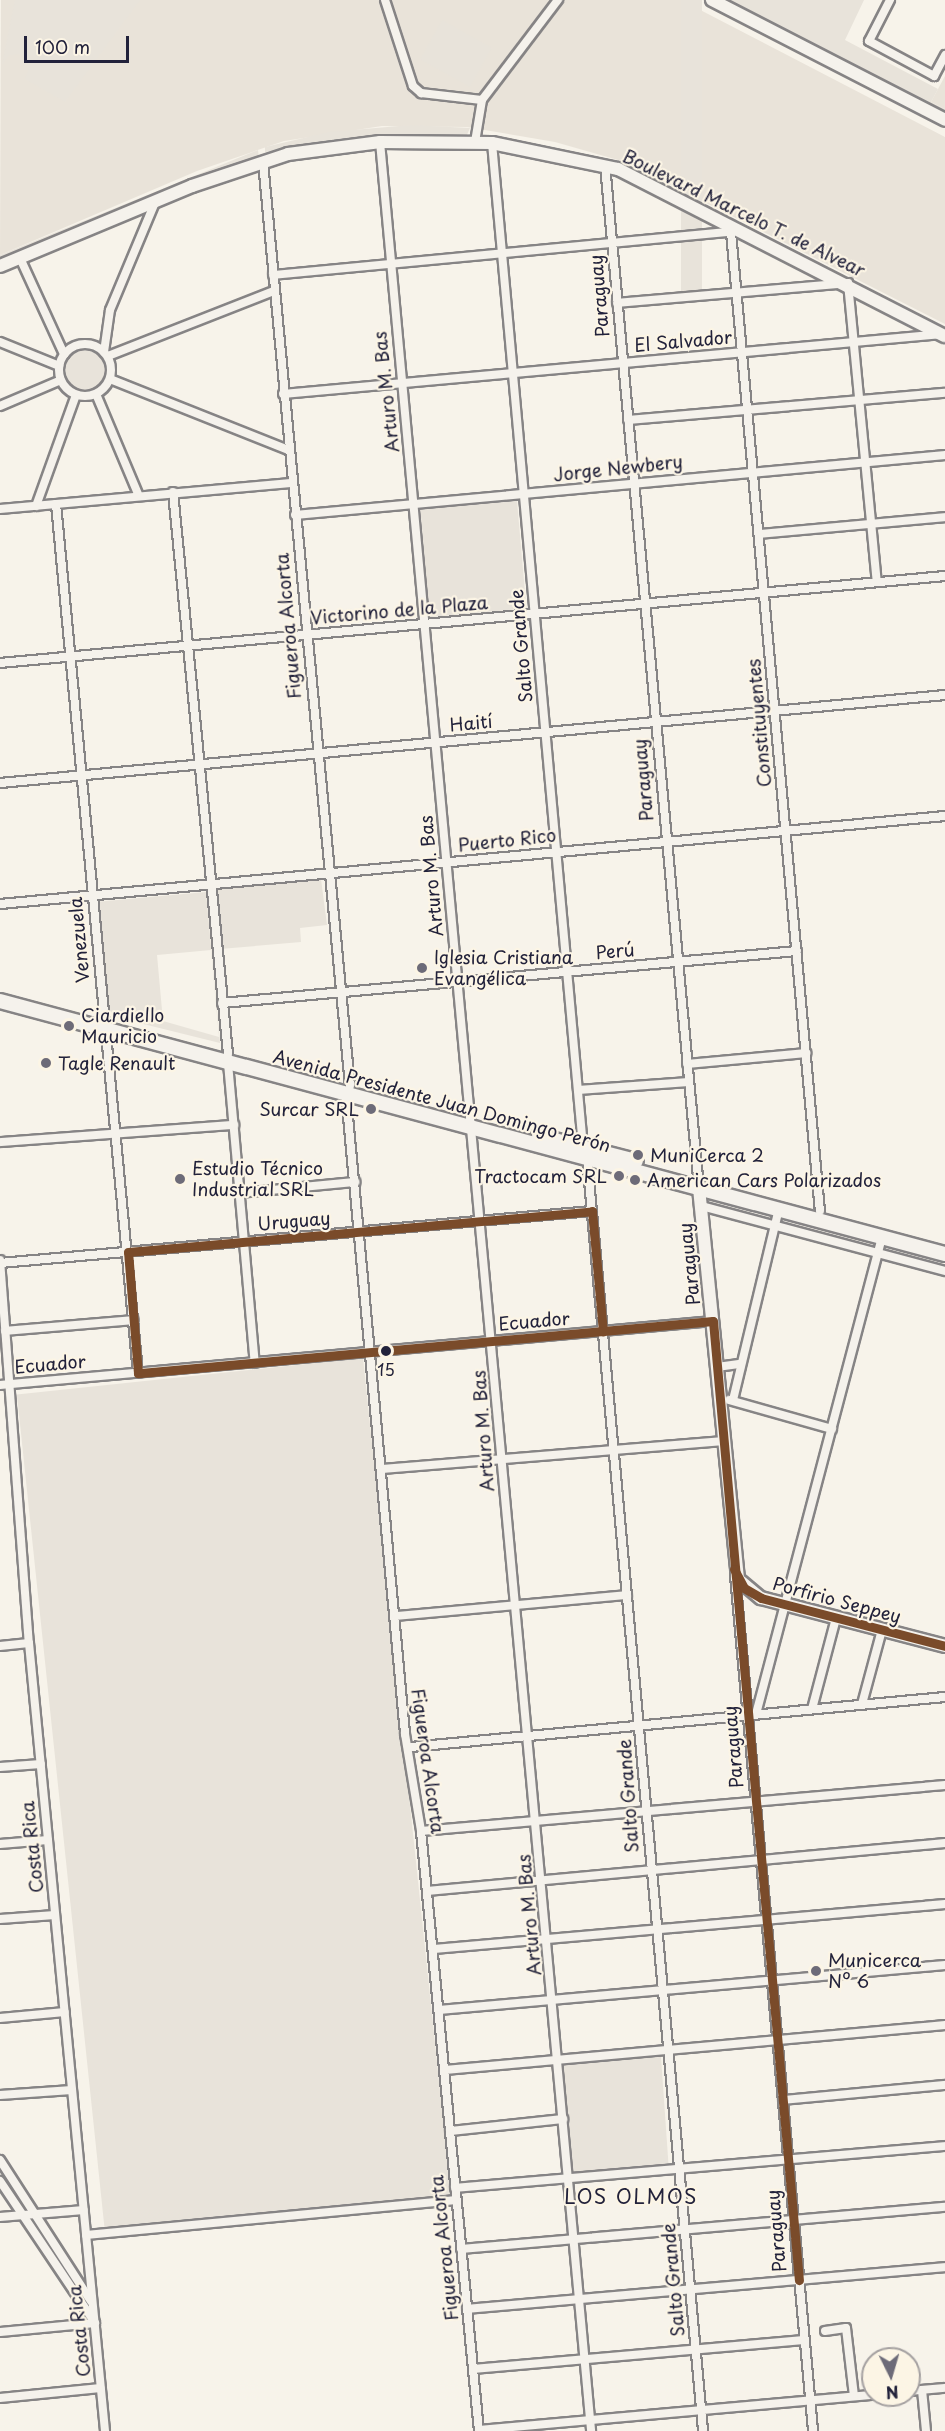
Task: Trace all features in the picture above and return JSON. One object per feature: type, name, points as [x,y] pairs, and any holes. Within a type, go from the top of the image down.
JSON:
[{"type":"main road","points":[[712,0],[945,120]]},
{"type":"main road","name":"Boulevard Marcelo T. de Alvear","points":[[0,266],[156,200],[262,162],[318,148],[380,142],[492,143],[605,165],[848,283],[944,335]]},
{"type":"main road","name":"Avenida Presidente Juan Domingo Perón","points":[[0,993],[104,1026]]},
{"type":"main road","name":"Avenida Presidente Juan Domingo Perón","points":[[0,1001],[228,1058],[698,1183],[820,1211],[945,1244]]},
{"type":"main road","name":"Avenida Presidente Juan Domingo Perón","points":[[698,1183],[779,1209],[945,1254]]},
{"type":"main road","name":"Paraguay","points":[[698,1183],[713,1321],[734,1569]]},
{"type":"main road","name":"Porfirio Seppey","points":[[734,1569],[748,1592],[787,1605],[945,1647]]},
{"type":"street","points":[[385,0],[413,86],[421,93],[482,100]]},
{"type":"street","points":[[475,142],[482,100],[558,0]]},
{"type":"street","points":[[890,0],[869,41],[934,76],[945,55]]},
{"type":"street","name":"Arturo M. Bas","points":[[380,142],[457,981],[493,1341],[501,1460],[543,1881],[591,2431]]},
{"type":"street","name":"Salto Grande","points":[[492,143],[578,1090],[615,1450],[667,2051],[703,2431]]},
{"type":"street","name":"Figueroa Alcorta","points":[[262,162],[348,1091],[354,1182],[383,1469],[405,1734],[411,1747],[434,1949],[479,2430]]},
{"type":"street","name":"Paraguay","points":[[605,165],[698,1183]]},
{"type":"street","points":[[110,379],[106,354],[110,310],[156,200]]},
{"type":"street","points":[[273,275],[502,254],[733,229]]},
{"type":"street","name":"Constituyentes","points":[[733,229],[752,472],[820,1211]]},
{"type":"street","points":[[20,258],[64,354]]},
{"type":"street","points":[[617,303],[848,283],[877,582]]},
{"type":"street","points":[[110,379],[96,394],[76,395],[61,380],[59,366],[64,354],[84,344],[106,354],[274,291]]},
{"type":"street","name":"El Salvador","points":[[283,394],[944,335]]},
{"type":"street","points":[[0,342],[59,366]]},
{"type":"street","points":[[110,379],[288,450]]},
{"type":"street","points":[[0,406],[61,380]]},
{"type":"street","points":[[628,420],[945,393]]},
{"type":"street","points":[[96,394],[138,494]]},
{"type":"street","points":[[36,506],[76,395]]},
{"type":"street","name":"Jorge Newbery","points":[[295,515],[945,455]]},
{"type":"street","points":[[0,509],[138,494],[291,483]]},
{"type":"street","points":[[173,492],[255,1363]]},
{"type":"street","name":"Venezuela","points":[[56,504],[68,656],[104,1026],[117,1133],[138,1373]]},
{"type":"street","points":[[759,534],[945,517]]},
{"type":"street","name":"Victorino de la Plaza","points":[[0,663],[945,576]]},
{"type":"street","name":"Haití","points":[[0,783],[945,695]]},
{"type":"street","name":"Puerto Rico","points":[[0,904],[945,816]]},
{"type":"street","name":"Perú","points":[[222,1003],[797,951]]},
{"type":"street","points":[[687,1064],[806,1053]]},
{"type":"street","points":[[578,1090],[689,1082]]},
{"type":"street","points":[[0,1142],[234,1125]]},
{"type":"street","points":[[240,1193],[354,1182]]},
{"type":"street","points":[[701,1206],[945,1271]]},
{"type":"street","points":[[733,1400],[739,1364],[779,1209]]},
{"type":"street","name":"Uruguay","points":[[0,1262],[592,1211]]},
{"type":"street","points":[[752,1714],[787,1605],[882,1237]]},
{"type":"street","name":"Costa Rica","points":[[0,1262],[29,1643],[105,2431]]},
{"type":"street","points":[[5,1331],[134,1320]]},
{"type":"street","name":"Ecuador","points":[[0,1384],[713,1321]]},
{"type":"street","points":[[717,1367],[739,1364]]},
{"type":"street","points":[[719,1401],[733,1400],[832,1429]]},
{"type":"street","points":[[383,1469],[723,1441]]},
{"type":"street","name":"Paraguay","points":[[734,1569],[752,1714],[761,1861],[813,2431]]},
{"type":"street","points":[[396,1616],[627,1595]]},
{"type":"street","points":[[812,1709],[836,1618]]},
{"type":"street","points":[[862,1704],[882,1630]]},
{"type":"street","points":[[0,1646],[29,1643]]},
{"type":"street","points":[[411,1747],[527,1734],[945,1697]]},
{"type":"street","points":[[0,1767],[41,1764]]},
{"type":"street","points":[[421,1831],[945,1785]]},
{"type":"street","points":[[0,1844],[48,1840]]},
{"type":"street","points":[[427,1891],[945,1843]]},
{"type":"street","points":[[434,1949],[945,1904]]},
{"type":"street","points":[[0,1919],[55,1915]]},
{"type":"street","points":[[439,2010],[945,1965]]},
{"type":"street","points":[[0,2018],[65,2012]]},
{"type":"street","points":[[445,2070],[945,2025]]},
{"type":"street","points":[[783,2100],[945,2085]]},
{"type":"street","points":[[0,2095],[72,2090]]},
{"type":"street","points":[[450,2130],[563,2119]]},
{"type":"street","points":[[455,2188],[945,2146]]},
{"type":"street","points":[[0,2160],[39,2214],[93,2304]]},
{"type":"street","points":[[0,2181],[25,2215],[95,2323],[0,2332]]},
{"type":"street","points":[[86,2235],[456,2200]]},
{"type":"street","points":[[461,2248],[945,2207]]},
{"type":"street","points":[[0,2217],[84,2210]]},
{"type":"street","points":[[467,2309],[945,2266]]},
{"type":"street","points":[[825,2331],[846,2328],[854,2396]]},
{"type":"street","points":[[473,2369],[804,2340]]},
{"type":"street","points":[[0,2398],[101,2388]]},
{"type":"street","points":[[926,2431],[922,2390],[945,2388]]},
{"type":"street","points":[[479,2430],[861,2395]]},
{"type":"shaded area","points":[[1,0],[681,0],[945,137],[945,324],[625,162],[555,142],[467,127],[382,126],[284,141],[197,171],[0,255]]},
{"type":"shaded area","points":[[15,0],[140,0],[65,102],[25,79],[31,63],[19,54],[9,55],[2,65]]},
{"type":"shaded area","points":[[681,0],[702,0],[702,297],[681,297]]},
{"type":"shaded area","points":[[725,0],[864,0],[845,40],[938,89],[931,102],[945,109],[945,115]]},
{"type":"shaded area","points":[[442,20],[492,48],[470,87],[420,59]]},
{"type":"shaded area","points":[[945,76],[945,109],[931,102]]},
{"type":"shaded area","points":[[411,125],[470,128],[466,137],[350,139],[265,152],[265,147],[329,132]]},
{"type":"shaded area","points":[[258,150],[259,158],[0,262],[0,255]]},
{"type":"shaded area","points":[[86,347],[102,354],[109,370],[102,386],[86,393],[70,386],[63,370],[70,354]]},
{"type":"shaded area","points":[[517,501],[526,609],[430,617],[420,509]]},
{"type":"shaded area","points":[[321,879],[327,925],[300,928],[301,942],[220,949],[216,888]]},
{"type":"shaded area","points":[[206,892],[220,1043],[107,1015],[95,902]],"holes":[[[211,950],[219,1037],[163,1021],[157,955]]]},
{"type":"shaded area","points":[[363,1358],[452,2200],[105,2237],[17,1394]]},
{"type":"shaded area","points":[[661,2057],[669,2166],[571,2173],[563,2064]]},
{"type":"transit line","name":"15","points":[[592,1211],[603,1331],[138,1373],[128,1252],[592,1211]]},
{"type":"transit line","name":"15","points":[[713,1321],[799,2280]]},
{"type":"transit line","name":"15","points":[[603,1331],[713,1321]]},
{"type":"transit line","name":"15","points":[[734,1569],[744,1588],[761,1598],[945,1646]]},
{"type":"place","name":"Iglesia Cristiana Evangélica","points":[[422,968]]},
{"type":"place","name":"Ciardiello Mauricio","points":[[69,1026]]},
{"type":"place","name":"Tagle Renault","points":[[46,1063]]},
{"type":"place","name":"Surcar SRL","points":[[371,1109]]},
{"type":"place","name":"MuniCerca 2","points":[[638,1155]]},
{"type":"place","name":"Tractocam SRL","points":[[619,1176]]},
{"type":"place","name":"Estudio Técnico Industrial SRL","points":[[180,1179]]},
{"type":"place","name":"American Cars Polarizados","points":[[635,1180]]},
{"type":"place","name":"15","points":[[386,1351]]},
{"type":"place","name":"Municerca Nº 6","points":[[816,1971]]},
{"type":"district","name":"LOS OLMOS","points":[[631,2196]]}]
